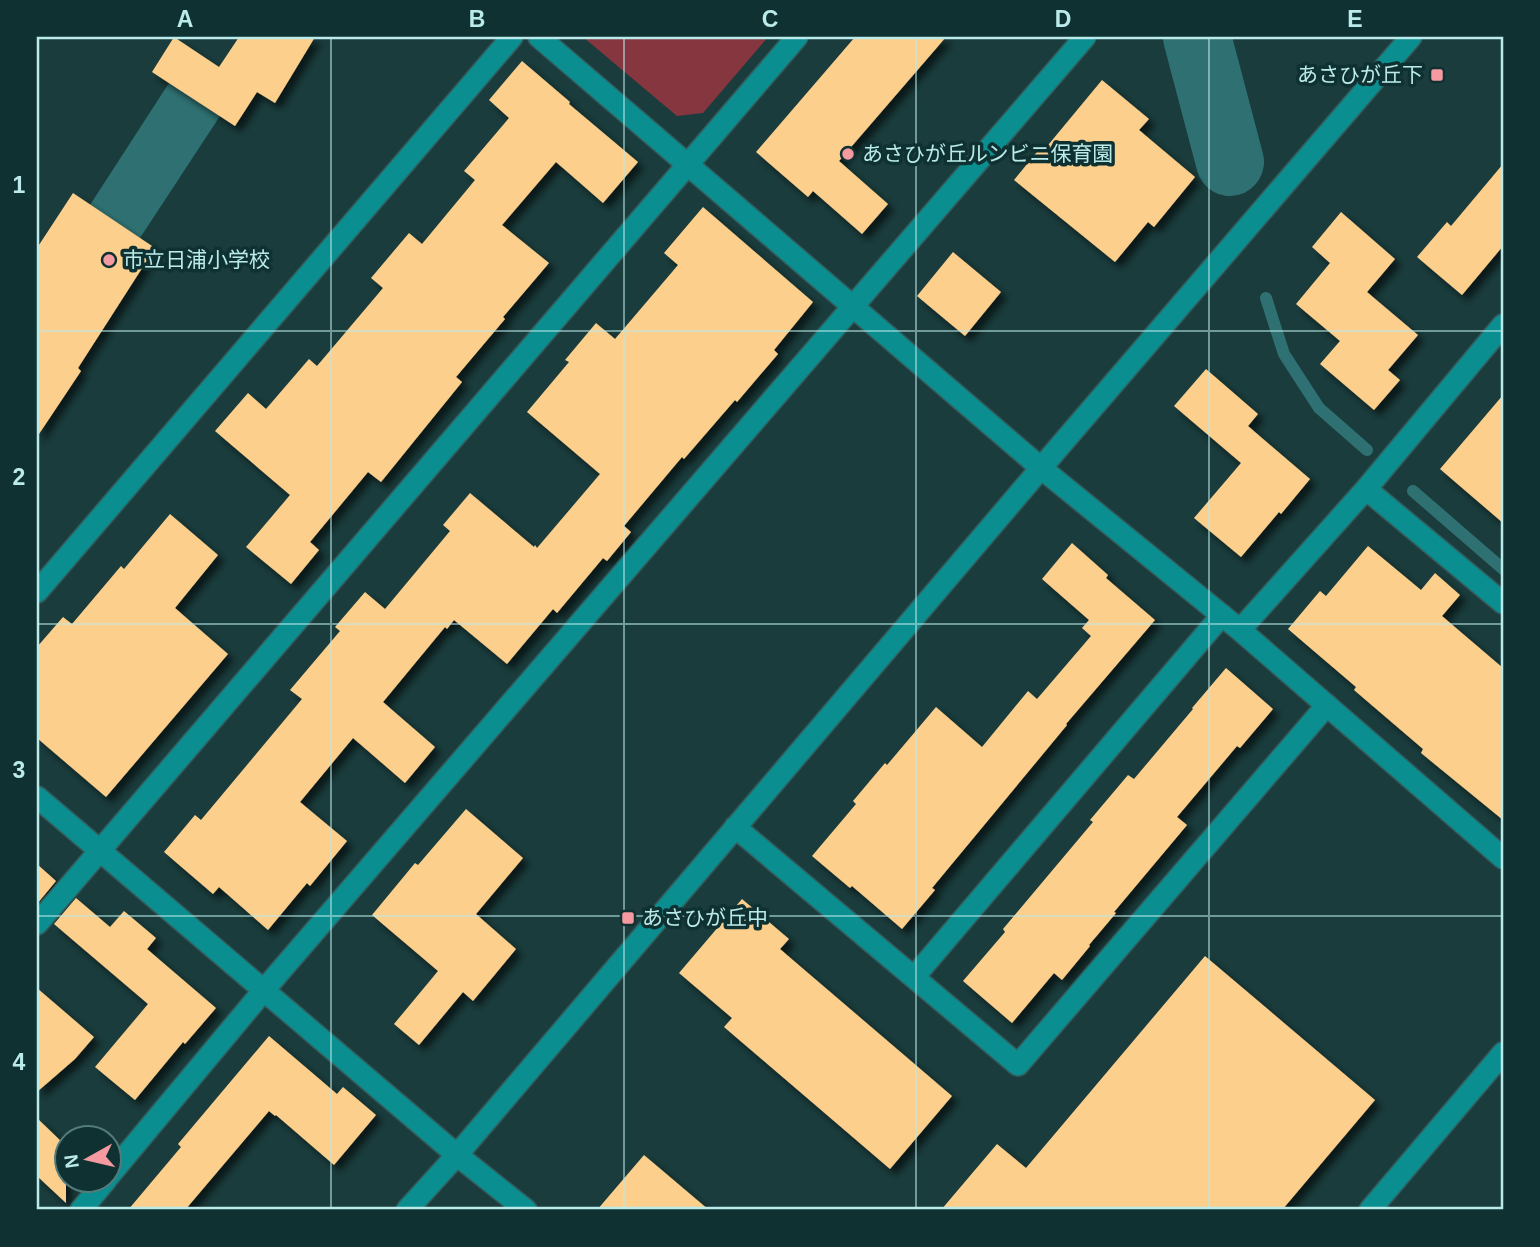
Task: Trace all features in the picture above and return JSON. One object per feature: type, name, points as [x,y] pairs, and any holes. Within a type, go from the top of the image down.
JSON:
[{"type":"street","points":[[37,592],[512,37]]},
{"type":"street","points":[[539,37],[1041,468],[1240,630],[1503,858]]},
{"type":"street","points":[[37,924],[797,37]]},
{"type":"street","points":[[122,1161],[264,990],[1085,37]]},
{"type":"street","points":[[407,1210],[457,1155],[1410,37]]},
{"type":"street","points":[[1240,630],[1366,489],[1503,324]]},
{"type":"street","points":[[1366,489],[1503,603]]},
{"type":"street","points":[[914,977],[1222,615]]},
{"type":"street","points":[[735,827],[1018,1065],[1327,705]]},
{"type":"street","points":[[37,797],[457,1155],[526,1210]]},
{"type":"street","points":[[1370,1210],[1503,1054]]},
{"type":"street","points":[[81,1210],[94,1194]]},
{"type":"shaded area","points":[[583,37],[768,37],[703,113],[677,116]]},
{"type":"water","points":[[169,83],[220,116],[140,238],[90,205]]},
{"type":"building","points":[[174,37],[219,67],[239,37],[315,37],[275,103],[257,92],[235,126],[152,72]]},
{"type":"building","points":[[855,37],[946,37],[839,161],[888,204],[862,234],[813,191],[808,197],[756,152]]},
{"type":"building","points":[[522,61],[638,162],[603,203],[556,162],[502,225],[549,263],[456,377],[462,382],[381,482],[368,472],[310,542],[319,550],[291,584],[246,547],[290,495],[215,431],[248,393],[266,409],[309,359],[317,366],[383,288],[371,278],[409,233],[422,244],[475,180],[464,171],[509,118],[489,100]]},
{"type":"building","points":[[1102,80],[1149,119],[1139,130],[1195,177],[1154,227],[1148,222],[1115,262],[1014,180],[1041,147],[1044,150]]},
{"type":"building","points":[[1503,164],[1503,246],[1462,295],[1417,257],[1447,222],[1451,226]]},
{"type":"building","points":[[73,193],[155,248],[78,368],[81,371],[37,437],[37,248]]},
{"type":"building","points":[[703,207],[813,302],[774,350],[778,354],[684,459],[682,457],[624,526],[631,532],[607,561],[603,558],[557,613],[553,609],[507,664],[454,620],[447,629],[445,627],[383,702],[435,747],[405,783],[353,738],[300,802],[347,841],[310,886],[307,883],[268,930],[219,887],[213,894],[164,852],[195,815],[201,820],[302,699],[290,690],[340,631],[335,627],[365,592],[385,609],[450,531],[443,525],[470,493],[537,548],[600,474],[527,412],[569,362],[565,360],[596,323],[615,339],[678,265],[664,253]]},
{"type":"building","points":[[1341,212],[1395,259],[1367,292],[1418,335],[1388,370],[1400,380],[1374,410],[1320,364],[1340,341],[1296,304],[1330,263],[1312,247]]},
{"type":"building","points":[[953,252],[1001,292],[965,336],[917,296]]},
{"type":"building","points":[[1206,369],[1258,414],[1248,426],[1310,479],[1241,557],[1194,518],[1241,463],[1174,406]]},
{"type":"building","points":[[1503,395],[1503,523],[1440,469]]},
{"type":"building","points":[[170,514],[218,555],[175,608],[228,654],[106,797],[37,738],[37,647],[63,617],[72,624],[121,566],[124,569]]},
{"type":"building","points":[[1072,543],[1108,575],[1106,578],[1155,620],[1066,724],[932,888],[935,890],[902,929],[812,856],[856,804],[853,801],[936,707],[982,747],[1028,691],[1037,699],[1091,636],[1082,628],[1089,620],[1042,579]]},
{"type":"building","points":[[1368,546],[1421,590],[1435,573],[1460,595],[1442,616],[1503,668],[1503,820],[1421,753],[1423,749],[1288,629],[1320,591],[1326,596]]},
{"type":"building","points":[[1226,668],[1273,709],[1240,748],[1237,746],[1177,817],[1187,825],[1114,912],[1116,913],[1062,980],[1054,973],[1012,1023],[963,981],[1093,822],[1090,820],[1128,775],[1134,779]]},
{"type":"building","points":[[466,809],[523,858],[476,914],[516,949],[473,1001],[463,992],[419,1045],[394,1024],[438,971],[372,915],[415,863],[418,865]]},
{"type":"building","points":[[37,864],[56,881],[37,904]]},
{"type":"building","points":[[76,898],[110,927],[124,911],[156,938],[147,949],[216,1008],[185,1044],[183,1042],[135,1100],[95,1067],[148,1004],[54,924]]},
{"type":"building","points":[[742,899],[789,939],[780,949],[952,1096],[890,1169],[724,1027],[732,1018],[679,973]]},
{"type":"building","points":[[1205,956],[1375,1100],[1282,1210],[941,1210],[997,1144],[1026,1168]]},
{"type":"building","points":[[37,988],[94,1037],[75,1059],[37,1092]]},
{"type":"building","points":[[269,1036],[337,1094],[343,1087],[376,1115],[334,1165],[269,1111],[185,1210],[128,1210],[181,1147],[178,1144]]},
{"type":"building","points":[[37,1118],[52,1132],[52,1190],[37,1176]]},
{"type":"building","points":[[644,1155],[709,1210],[597,1210]]},
{"type":"building","points":[[56,1194],[66,1194],[66,1203]]},
{"type":"waterway","points":[[1197,37],[1230,162]]},
{"type":"waterway","points":[[1266,298],[1284,354],[1319,408],[1367,450]]},
{"type":"waterway","points":[[1413,491],[1503,569]]},
{"type":"place","name":"あさひが丘下","points":[[1437,75]]},
{"type":"place","name":"あさひが丘ルンビニ保育園","points":[[848,154]]},
{"type":"place","name":"市立日浦小学校","points":[[109,260]]},
{"type":"place","name":"あさひが丘中","points":[[628,918]]}]
